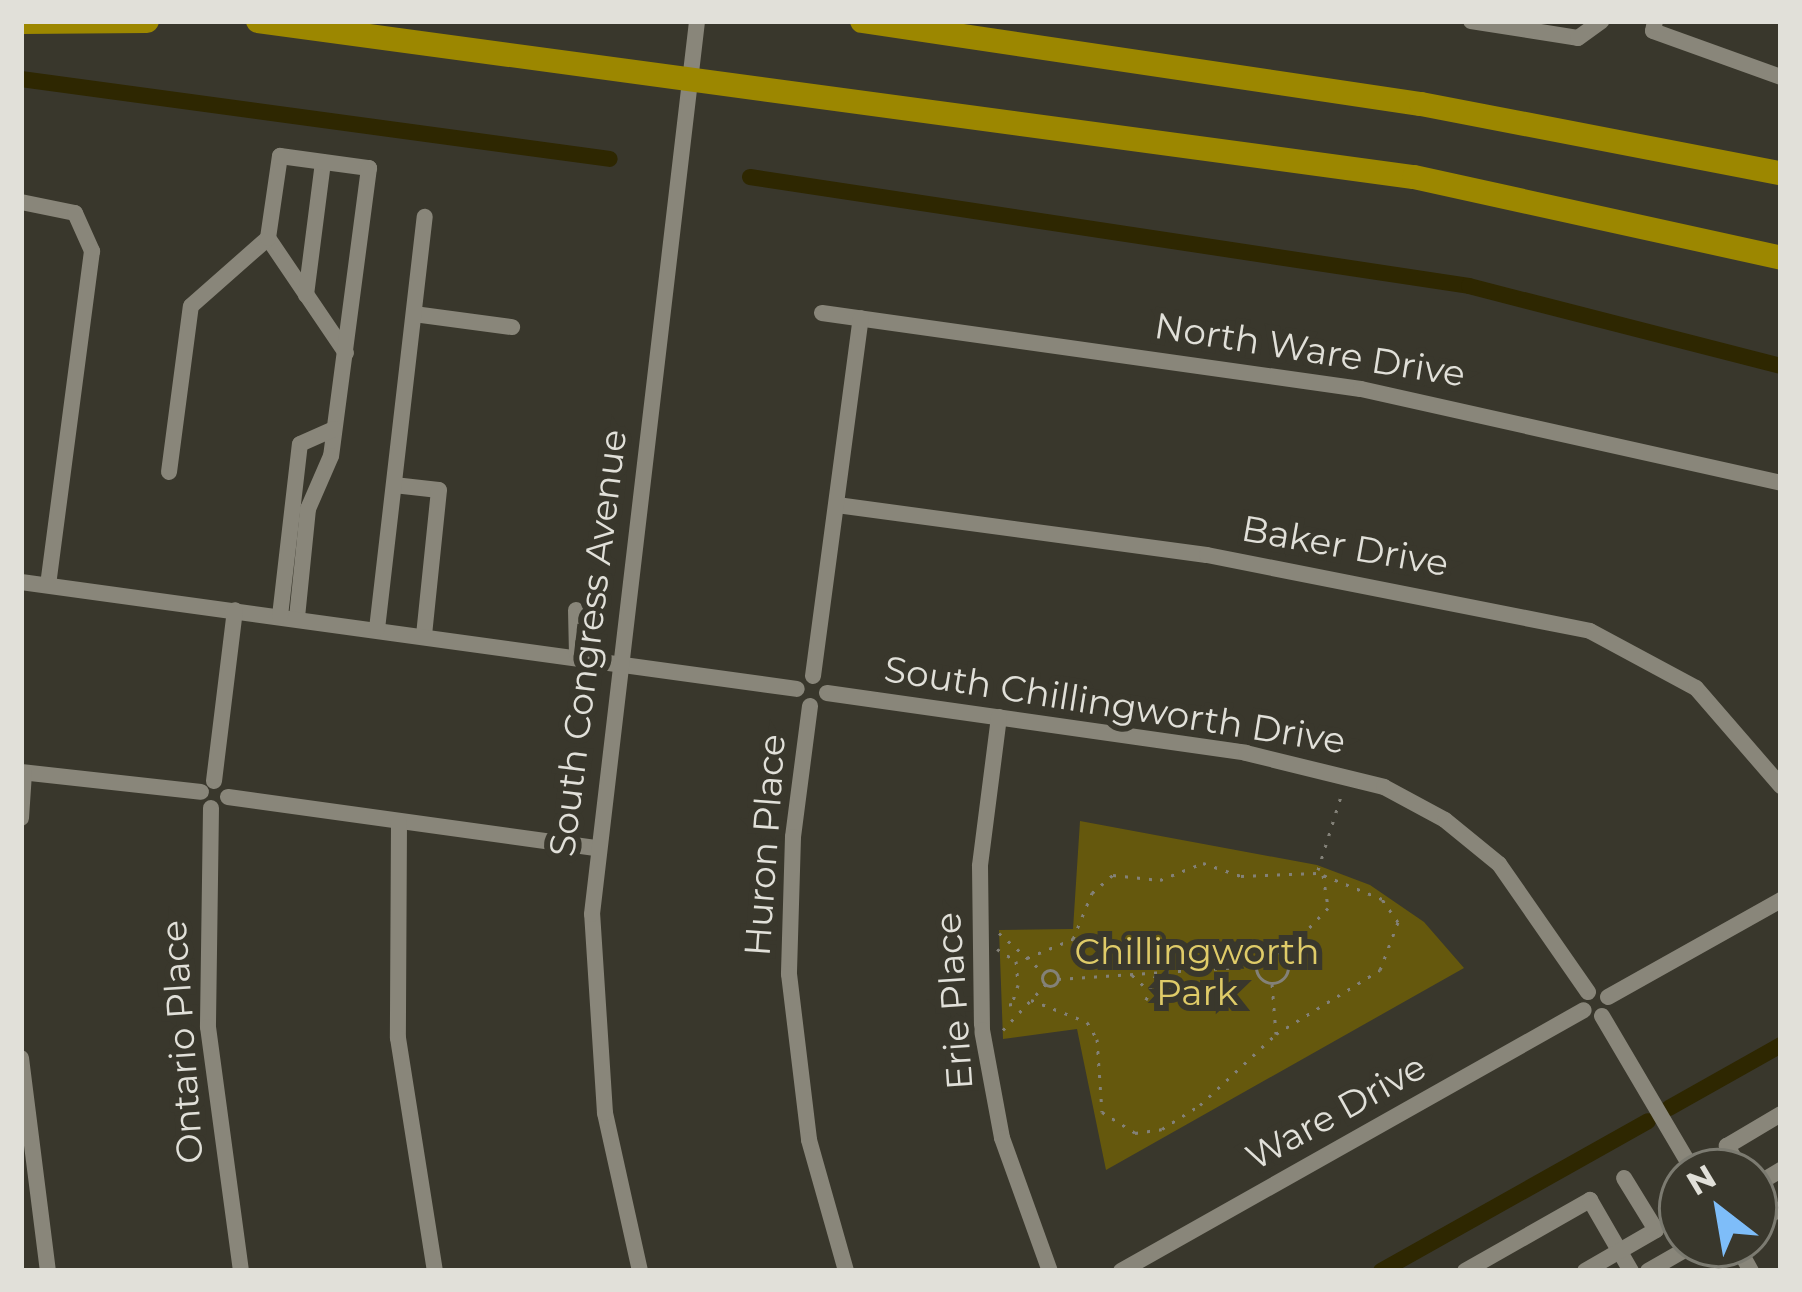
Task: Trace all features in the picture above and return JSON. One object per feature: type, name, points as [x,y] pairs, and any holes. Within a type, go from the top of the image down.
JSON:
[{"type":"highway","points":[[21,22],[147,21]]},
{"type":"highway","points":[[258,21],[1414,177],[1781,258]]},
{"type":"highway","points":[[862,21],[1420,104],[1781,173]]},
{"type":"street","name":"South Congress Avenue","points":[[640,1271],[597,1047],[595,848],[697,21]]},
{"type":"street","points":[[1471,21],[1578,38],[1601,21]]},
{"type":"street","points":[[1655,21],[1654,31],[1781,77]]},
{"type":"street","points":[[170,472],[191,305],[268,238],[280,156],[369,168],[334,429],[308,509],[289,617]]},
{"type":"street","points":[[306,295],[323,162]]},
{"type":"street","points":[[21,202],[58,206],[84,221],[92,251],[48,585]]},
{"type":"street","points":[[377,628],[425,217]]},
{"type":"street","points":[[268,238],[346,353]]},
{"type":"street","name":"North Ware Drive","points":[[822,313],[1360,388],[1781,483]]},
{"type":"street","points":[[414,314],[512,327]]},
{"type":"street","points":[[797,689],[814,676],[861,318]]},
{"type":"street","points":[[289,617],[300,444],[334,429]]},
{"type":"street","points":[[394,485],[439,490],[424,635]]},
{"type":"street","name":"Baker Drive","points":[[837,505],[1228,558],[1590,631],[1696,688],[1781,786]]},
{"type":"street","points":[[21,581],[797,689],[809,706],[827,693],[814,676]]},
{"type":"street","name":"Ontario Place","points":[[235,610],[209,794],[208,1027],[241,1271]]},
{"type":"street","points":[[576,610],[577,655]]},
{"type":"street","name":"South Chillingworth Drive","points":[[827,693],[1303,762],[1384,787],[1445,820],[1499,864],[1586,1001]]},
{"type":"street","name":"Huron Place","points":[[809,706],[793,837],[789,974],[808,1140],[846,1271]]},
{"type":"street","name":"Erie Place","points":[[999,717],[977,921],[982,1030],[1002,1138],[1050,1271]]},
{"type":"street","points":[[21,818],[23,772],[595,848]]},
{"type":"street","points":[[399,822],[398,1037],[435,1271]]},
{"type":"street","points":[[1586,1001],[1608,997],[1781,899]]},
{"type":"street","points":[[1603,1016],[1608,997]]},
{"type":"street","points":[[1586,1001],[1603,1016],[1680,1148]]},
{"type":"street","name":"Ware Drive","points":[[1121,1271],[1586,1001]]},
{"type":"street","points":[[21,1058],[48,1271]]},
{"type":"street","points":[[1728,1148],[1781,1114]]},
{"type":"street","points":[[1585,1271],[1656,1230],[1624,1178]]},
{"type":"street","points":[[1466,1271],[1590,1200],[1631,1271]]},
{"type":"path","points":[[1283,956],[1328,908],[1317,876],[1343,789]]},
{"type":"path","points":[[1027,958],[1073,938],[1092,892],[1113,874],[1160,880],[1203,863],[1241,876],[1317,876],[1382,899],[1398,928],[1380,970],[1276,1034],[1200,1105],[1162,1130],[1135,1133],[1102,1112],[1096,1039],[1087,1022],[1031,1000]]},
{"type":"path","points":[[998,931],[1043,973],[1058,979]]},
{"type":"path","points":[[997,950],[1016,962],[1018,985],[1012,1004],[1001,1006]]},
{"type":"path","points":[[1255,967],[1264,952],[1283,956],[1288,964]]},
{"type":"path","points":[[1272,984],[1288,964],[1308,961]]},
{"type":"path","points":[[1003,1030],[1045,985],[1058,979],[1255,967],[1272,984],[1276,1034]]},
{"type":"path","points":[[1043,973],[1045,985]]},
{"type":"path","points":[[1146,1000],[1146,988],[1157,973]]},
{"type":"path","points":[[1131,974],[1146,988]]},
{"type":"green space","name":"Chillingworth Park","points":[[1080,821],[1317,865],[1370,885],[1424,922],[1464,968],[1106,1170],[1077,1029],[1003,1039],[999,930],[1073,929]]},
{"type":"waterway","points":[[21,79],[610,159]]},
{"type":"waterway","points":[[750,177],[1469,286],[1781,366]]},
{"type":"waterway","points":[[1669,1108],[1781,1045]]},
{"type":"waterway","points":[[1381,1271],[1648,1121]]}]
